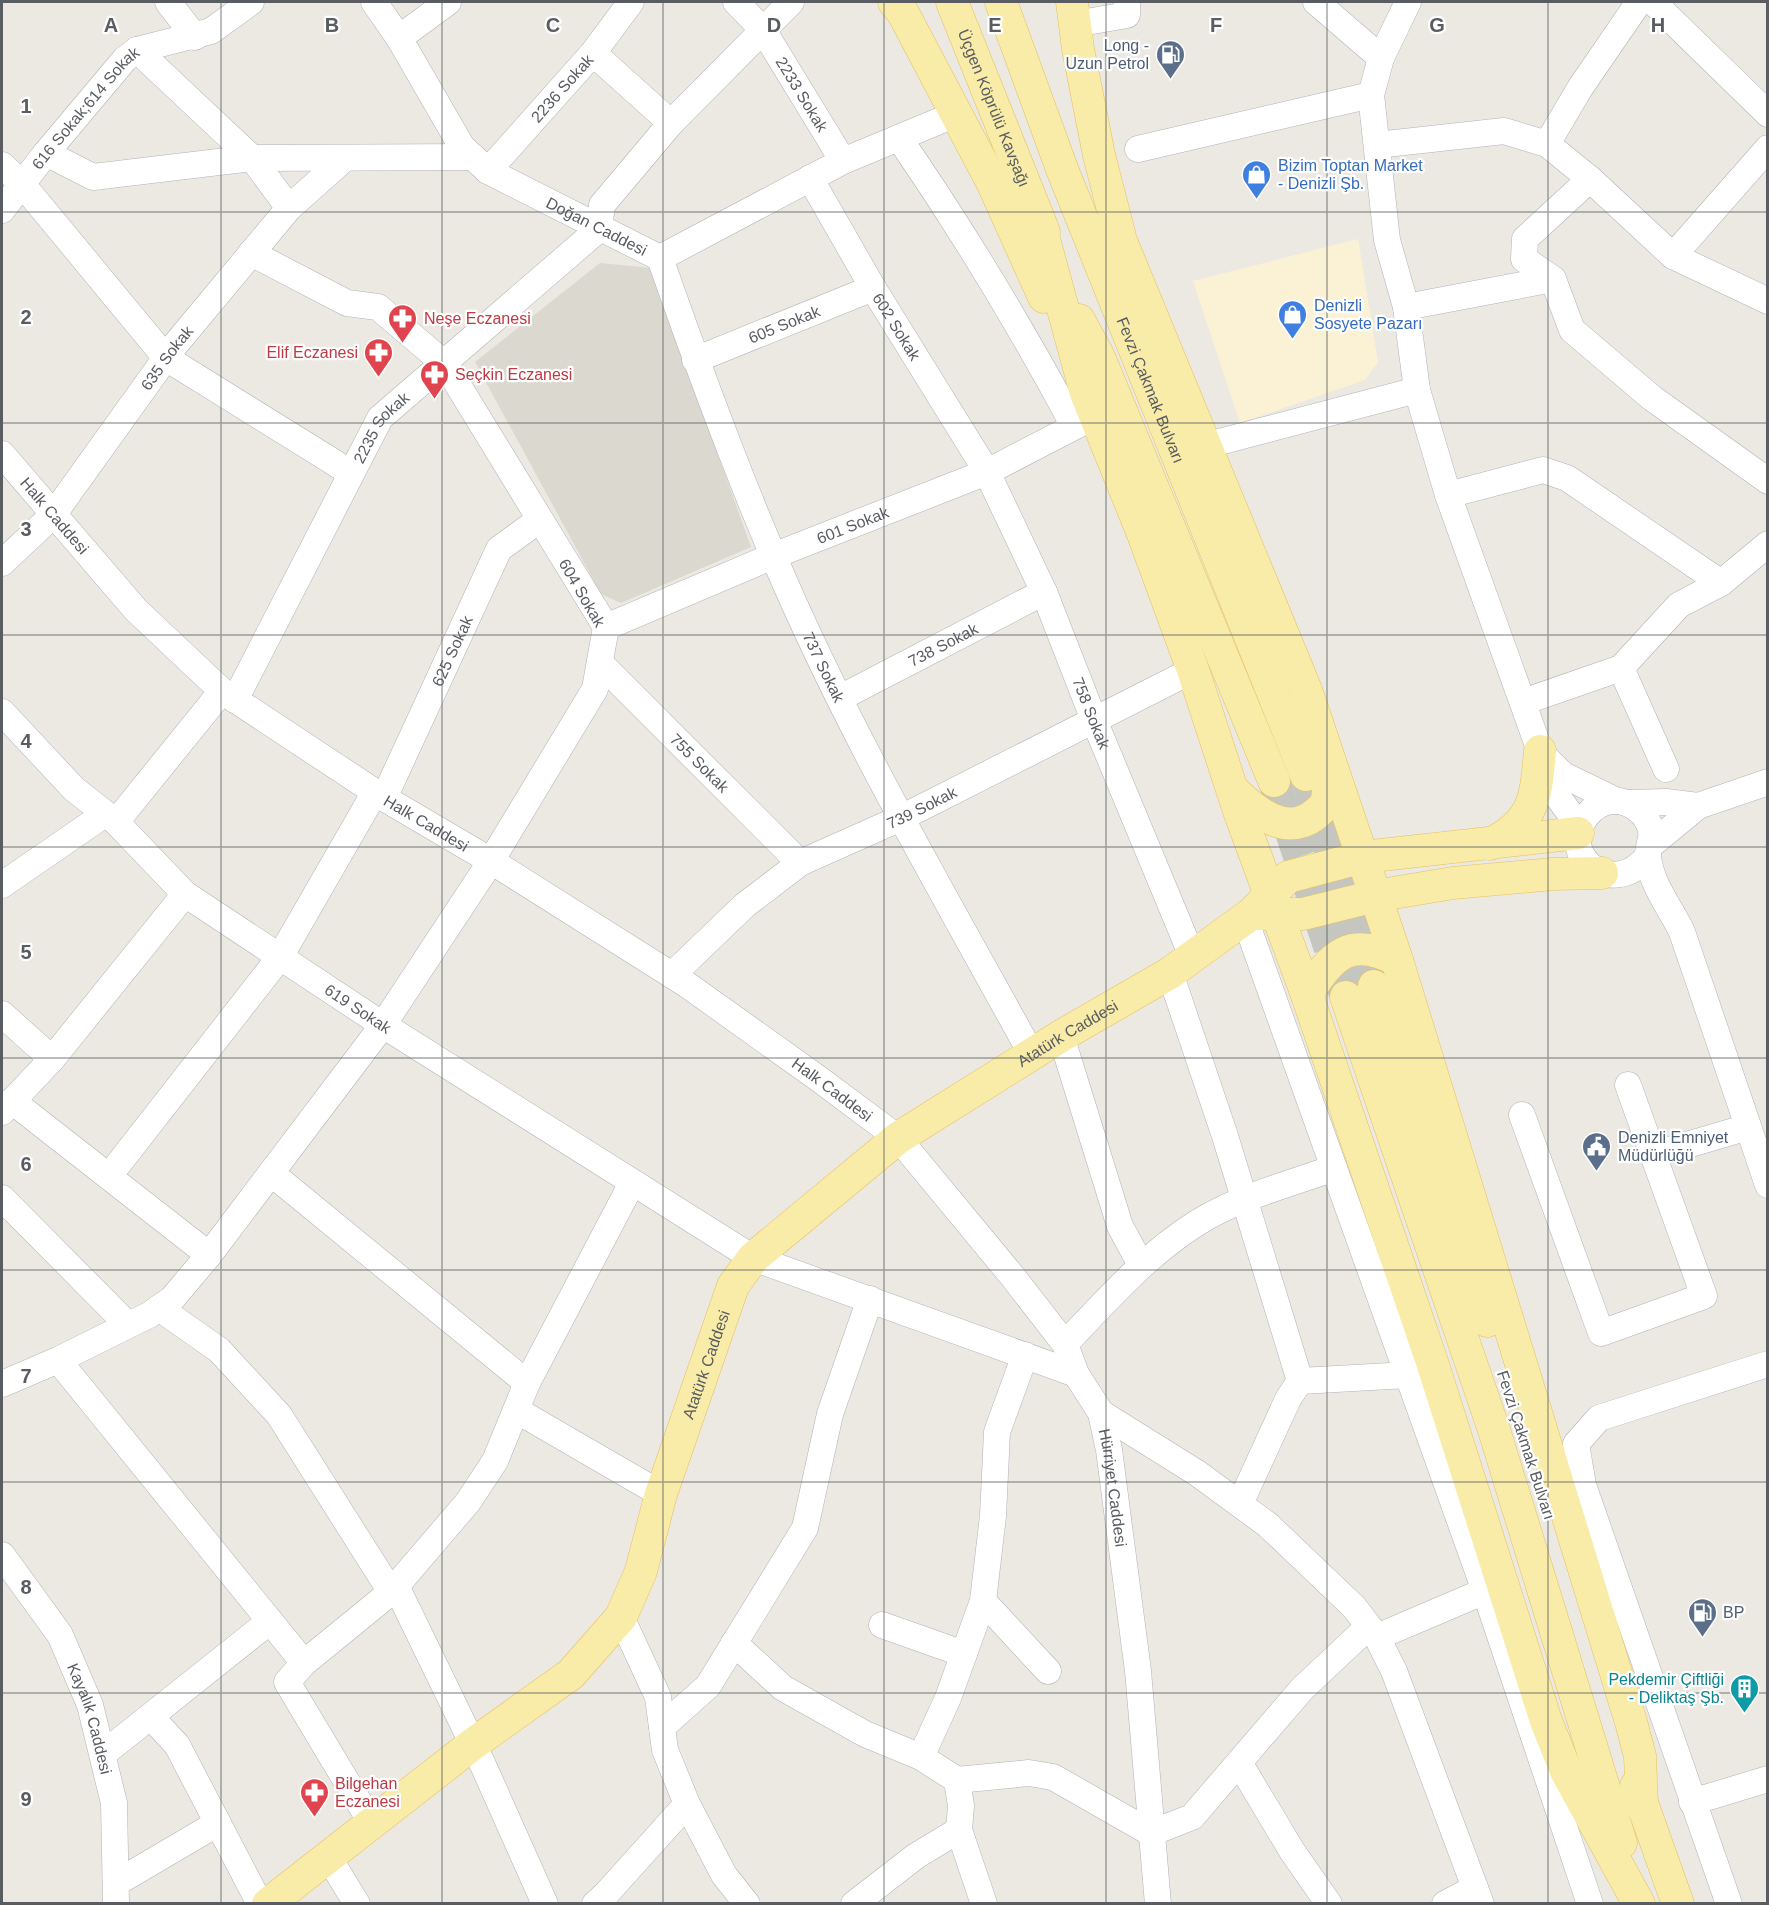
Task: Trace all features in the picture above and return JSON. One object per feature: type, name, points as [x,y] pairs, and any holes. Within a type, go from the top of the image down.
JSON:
[{"type":"main road","points":[[894,2],[903,13],[992,182],[1193,670],[1232,789],[1261,910],[1307,995],[1437,1377],[1546,1721],[1566,1771],[1640,1904]]},
{"type":"main road","name":"Üçgen Köprülü Kavşağı","points":[[952,2],[1037,214]]},
{"type":"main road","points":[[971,2],[1066,254],[1099,357],[1274,781]]},
{"type":"main road","name":"Fevzi Çakmak Bulvarı","points":[[1001,2],[1058,158],[1119,312],[1318,766]]},
{"type":"main road","points":[[1012,2],[1078,152],[1121,241],[1306,690],[1318,766],[1363,857],[1478,1217],[1550,1464],[1596,1606],[1640,1756],[1642,1806]]},
{"type":"main road","points":[[1074,13],[1099,155],[1121,241]]},
{"type":"main road","points":[[1078,152],[1096,236],[1119,312]]},
{"type":"main road","points":[[1037,214],[1085,412]]},
{"type":"main road","points":[[1037,214],[1074,310],[1099,357]]},
{"type":"main road","points":[[1489,845],[1518,828],[1530,810],[1537,787],[1540,751]]},
{"type":"main road","points":[[1232,789],[1270,820],[1293,824],[1317,814],[1327,802],[1331,780],[1318,766]]},
{"type":"main road","name":"Atatürk Caddesi","points":[[268,1904],[473,1744],[571,1674],[621,1617],[641,1571],[662,1494],[733,1286],[753,1258],[898,1138],[1181,964],[1261,910],[1288,878],[1363,857],[1489,845],[1579,830]]},
{"type":"main road","points":[[1261,910],[1303,914],[1375,896],[1453,884],[1553,873],[1610,874]]},
{"type":"main road","points":[[1307,995],[1326,967],[1347,951],[1371,949],[1397,960]]},
{"type":"main road","name":"Fevzi Çakmak Bulvarı","points":[[1640,1904],[1360,992],[1452,1213],[1642,1806],[1678,1904]]},
{"type":"street","points":[[168,2],[195,37]]},
{"type":"street","name":"616 Sokak;614 Sokak","points":[[2,210],[45,153],[125,59],[137,50],[195,37],[211,31],[251,2]]},
{"type":"street","name":"Doğan Caddesi","points":[[374,2],[399,38],[462,147],[480,164],[599,229],[660,258],[843,161],[956,114]]},
{"type":"street","points":[[399,38],[448,2]]},
{"type":"street","name":"2236 Sokak","points":[[480,164],[593,53],[631,2]]},
{"type":"street","name":"2233 Sokak","points":[[736,2],[763,30],[843,161]]},
{"type":"street","points":[[599,229],[602,206],[672,123],[791,2]]},
{"type":"street","points":[[1074,13],[1127,15],[1127,2]]},
{"type":"street","points":[[1316,2],[1381,58]]},
{"type":"street","points":[[1408,2],[1381,58],[1371,95],[1388,240],[1406,307],[1417,390],[1448,495],[1540,751],[1558,797],[1579,830],[1579,849],[1584,860],[1610,874],[1660,893]]},
{"type":"street","points":[[1547,144],[1580,88],[1639,2]]},
{"type":"street","points":[[1653,2],[1767,114]]},
{"type":"street","points":[[137,50],[252,158],[289,207]]},
{"type":"street","points":[[593,53],[672,123]]},
{"type":"street","points":[[1138,149],[1371,95]]},
{"type":"street","points":[[1377,145],[1504,131],[1547,144],[1590,179],[1673,256],[1767,301]]},
{"type":"street","points":[[899,138],[946,206],[1034,352],[1085,412]]},
{"type":"street","points":[[1673,256],[1767,148]]},
{"type":"street","points":[[45,153],[93,177],[252,158],[345,158],[480,164]]},
{"type":"street","name":"635 Sokak","points":[[2,563],[53,515],[166,358],[289,207],[345,158]]},
{"type":"street","points":[[2,165],[23,185],[166,358],[351,473]]},
{"type":"street","name":"602 Sokak","points":[[810,178],[873,288],[987,472]]},
{"type":"street","points":[[1590,179],[1525,240],[1524,259],[1552,279],[1572,330],[1652,398],[1767,481]]},
{"type":"street","name":"2235 Sokak","points":[[2,885],[111,818],[228,695],[380,418],[599,229]]},
{"type":"street","name":"604 Sokak","points":[[2,1384],[58,1360],[159,1308],[172,1299],[383,1025],[490,861],[595,689],[606,627],[445,364],[378,307],[347,303],[251,253]]},
{"type":"street","name":"737 Sokak","points":[[660,258],[695,360],[773,556],[840,698],[902,818],[1032,1055]]},
{"type":"street","points":[[1406,307],[1552,279]]},
{"type":"street","name":"605 Sokak","points":[[695,360],[873,288]]},
{"type":"street","points":[[1204,446],[1417,390]]},
{"type":"street","name":"601 Sokak","points":[[606,627],[773,556],[987,472],[1085,412]]},
{"type":"street","name":"Halk Caddesi","points":[[2,453],[136,610],[228,695],[379,795],[490,861],[672,975],[898,1138]]},
{"type":"street","points":[[1448,495],[1543,470],[1551,472],[1567,478],[1721,583]]},
{"type":"street","name":"758 Sokak","points":[[987,472],[1044,592],[1094,720],[1181,964],[1244,1201],[1300,1381]]},
{"type":"street","name":"625 Sokak","points":[[109,1176],[280,957],[379,795],[499,549],[539,520]]},
{"type":"street","points":[[1522,702],[1621,668],[1679,605],[1721,583],[1765,550]]},
{"type":"street","name":"738 Sokak","points":[[840,698],[1044,592]]},
{"type":"street","name":"755 Sokak","points":[[600,663],[800,863]]},
{"type":"street","points":[[1621,668],[1665,769]]},
{"type":"street","name":"739 Sokak","points":[[672,975],[746,905],[800,863],[902,818],[1193,670]]},
{"type":"street","name":"619 Sokak","points":[[2,712],[74,789],[111,818],[185,894],[383,1025],[753,1258],[1076,1374]]},
{"type":"street","points":[[1540,751],[1563,775],[1640,810],[1648,820],[1650,850],[1660,893],[1682,932],[1767,1185]]},
{"type":"street","points":[[1610,874],[1635,869],[1650,850],[1689,813],[1767,782]]},
{"type":"street","points":[[1579,830],[1593,808],[1622,802],[1666,802],[1689,813]]},
{"type":"street","points":[[1660,893],[1662,855],[1689,813]]},
{"type":"street","points":[[185,894],[52,1059],[7,1106],[109,1176],[208,1255]]},
{"type":"street","points":[[1261,910],[1334,1168],[1485,1591],[1590,1904]]},
{"type":"street","points":[[2,1014],[52,1059]]},
{"type":"street","points":[[1061,1036],[1119,1226],[1141,1265]]},
{"type":"street","points":[[1522,1115],[1601,1333],[1704,1296],[1628,1085]]},
{"type":"street","points":[[1653,1155],[1748,1127]]},
{"type":"street","name":"Hürriyet Caddesi","points":[[898,1138],[1065,1344],[1076,1374],[1101,1413],[1109,1450],[1138,1671],[1158,1904]]},
{"type":"street","points":[[1065,1344],[1141,1265],[1198,1222],[1244,1201],[1334,1168]]},
{"type":"street","points":[[271,1173],[526,1383]]},
{"type":"street","points":[[372,1824],[287,1682],[304,1663],[394,1588],[468,1502],[495,1461],[526,1383],[632,1183]]},
{"type":"street","points":[[2,1198],[127,1324]]},
{"type":"street","points":[[662,1727],[708,1686],[805,1528],[830,1414],[870,1299]]},
{"type":"street","points":[[159,1308],[219,1350],[279,1415],[394,1588],[473,1744],[545,1904]]},
{"type":"street","points":[[921,1757],[964,1654],[983,1601],[993,1516],[997,1432],[1025,1355]]},
{"type":"street","points":[[58,1360],[304,1663]]},
{"type":"street","points":[[1729,1904],[1583,1485],[1576,1444],[1599,1418],[1767,1364]]},
{"type":"street","points":[[1240,1504],[1288,1399],[1300,1381],[1408,1375]]},
{"type":"street","points":[[516,1410],[662,1494]]},
{"type":"street","points":[[1101,1413],[1197,1473],[1268,1524],[1354,1607],[1373,1632],[1394,1671],[1478,1896],[1445,1904]]},
{"type":"street","points":[[1550,1464],[1566,1480],[1582,1515],[1612,1565]]},
{"type":"street","name":"Kayalık Caddesi","points":[[2,1555],[60,1635],[90,1705],[114,1803],[116,1893]]},
{"type":"street","points":[[734,1642],[783,1688],[865,1734],[921,1757],[957,1780],[1029,1773],[1053,1777],[1151,1833],[1192,1817],[1240,1764],[1302,1689],[1373,1632],[1485,1591]]},
{"type":"street","points":[[983,1601],[1048,1671]]},
{"type":"street","points":[[621,1617],[658,1697],[665,1750],[687,1804],[724,1875],[747,1904]]},
{"type":"street","points":[[103,1754],[270,1621]]},
{"type":"street","points":[[882,1625],[964,1654]]},
{"type":"street","points":[[1642,1806],[1658,1730],[1660,1707]]},
{"type":"street","points":[[151,1717],[177,1745],[260,1904]]},
{"type":"street","points":[[1240,1764],[1292,1851],[1329,1904]]},
{"type":"street","points":[[1692,1802],[1767,1779]]},
{"type":"street","points":[[957,1780],[961,1806],[959,1830],[984,1904]]},
{"type":"street","points":[[594,1904],[607,1893],[687,1804]]},
{"type":"street","points":[[116,1893],[218,1822]]},
{"type":"street","points":[[854,1904],[916,1856],[959,1830]]},
{"type":"street","points":[[329,1858],[357,1904]]},
{"type":"shaded area","name":"Denizli Sosyete Pazarı","points":[[1358,239],[1378,362],[1365,380],[1240,423],[1193,281]]},
{"type":"shaded area","points":[[600,263],[651,268],[751,547],[621,603],[601,594],[475,362]]},
{"type":"tunnel","points":[[1306,775],[1374,986]]},
{"type":"tunnel","points":[[1274,781],[1346,997]]},
{"type":"place","name":"Long - Uzun Petrol","points":[[1170,80]]},
{"type":"place","name":"Bizim Toptan Market - Denizli Şb.","points":[[1257,200]]},
{"type":"place","name":"Denizli Sosyete Pazarı","points":[[1293,340]]},
{"type":"place","name":"Neşe Eczanesi","points":[[403,344]]},
{"type":"place","name":"Elif Eczanesi","points":[[379,378]]},
{"type":"place","name":"Seçkin Eczanesi","points":[[434,400]]},
{"type":"place","name":"Denizli Emniyet Müdürlüğü","points":[[1597,1172]]},
{"type":"place","name":"BP","points":[[1702,1638]]},
{"type":"place","name":"Pekdemir Çiftliği - Deliktaş Şb.","points":[[1745,1714]]},
{"type":"place","name":"Bilgehan Eczanesi","points":[[314,1818]]}]
